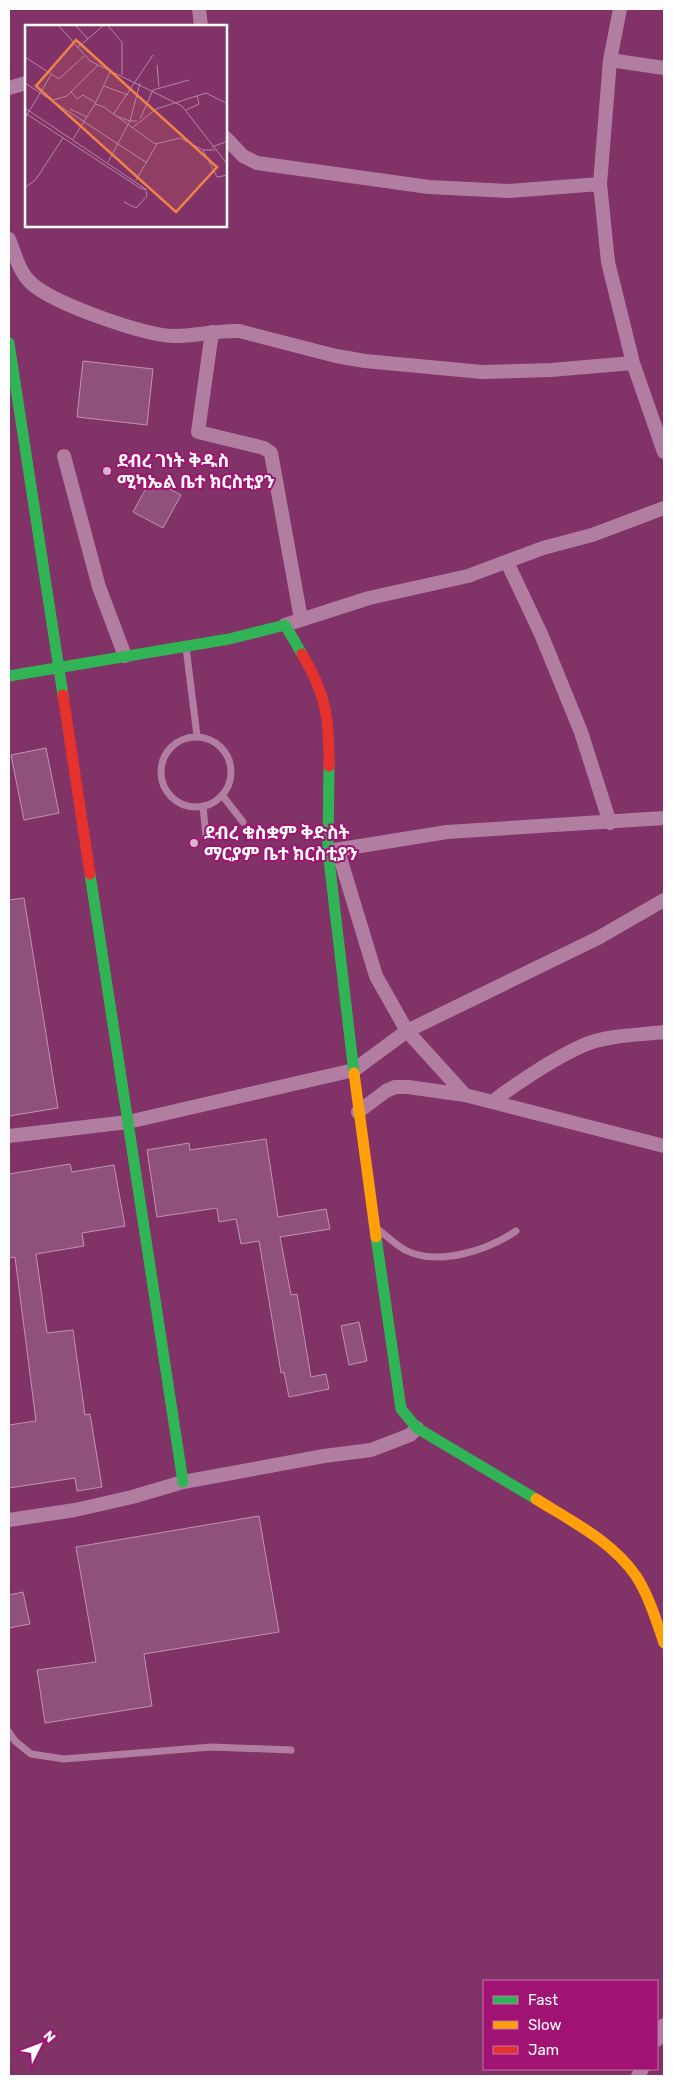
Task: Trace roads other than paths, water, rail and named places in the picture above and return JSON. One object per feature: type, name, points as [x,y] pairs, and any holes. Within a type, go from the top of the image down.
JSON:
[{"type":"street","points":[[199,9],[201,25]]},
{"type":"street","points":[[620,9],[610,60],[600,184],[608,262],[633,363],[664,452]]},
{"type":"street","points":[[610,60],[664,68]]},
{"type":"street","points":[[9,88],[25,83]]},
{"type":"street","points":[[228,140],[243,156],[257,163],[429,186],[509,191],[600,184]]},
{"type":"street","points":[[9,239],[22,272],[30,283],[42,291],[96,315],[149,332],[172,336],[239,331],[336,356],[366,361],[482,372],[543,371],[633,363]]},
{"type":"street","points":[[212,332],[198,432],[264,448],[271,453],[302,619]]},
{"type":"street","points":[[9,343],[183,1482]]},
{"type":"street","points":[[64,456],[99,587],[125,656]]},
{"type":"street","points":[[9,676],[229,639],[369,598],[468,576],[543,548],[592,535],[664,508]]},
{"type":"street","points":[[507,562],[541,634],[581,732],[610,823]]},
{"type":"street","points":[[285,624],[317,679],[329,722],[333,851],[358,1112],[401,1409],[418,1428],[461,1452],[603,1541],[635,1575],[649,1600],[664,1642]]},
{"type":"street","points":[[333,851],[447,832],[610,823],[664,818]]},
{"type":"street","points":[[333,851],[376,976],[407,1031],[465,1095]]},
{"type":"street","points":[[9,1136],[128,1122],[354,1070],[407,1031],[589,942],[664,900]]},
{"type":"street","points":[[492,1102],[519,1082],[584,1045],[608,1039],[664,1032]]},
{"type":"street","points":[[358,1112],[386,1091],[395,1087],[465,1095],[664,1146]]},
{"type":"street","points":[[9,1520],[75,1510],[132,1498],[183,1482],[324,1456],[371,1450],[410,1435],[418,1428]]},
{"type":"street","points":[[658,2038],[664,2025]]},
{"type":"lane","points":[[186,646],[197,736]]},
{"type":"lane","points":[[197,736],[213,741],[220,746],[229,760],[231,777],[222,795],[211,804],[203,806],[186,806],[171,798],[160,775],[163,758],[173,744],[188,737],[197,736]]},
{"type":"lane","points":[[222,795],[244,822]]},
{"type":"lane","points":[[203,806],[206,837]]},
{"type":"lane","points":[[373,1226],[405,1250],[436,1256],[454,1256],[503,1240],[516,1231]]},
{"type":"lane","points":[[9,1732],[15,1741],[31,1754],[64,1759],[211,1747],[291,1750]]},
{"type":"place","name":"ደብረ ገነት ቅዱስ ሚካኤል ቤተ ክርስቲያን","points":[[107,471]]},
{"type":"place","name":"ደብረ ቁስቋም ቅድስት ማርያም ቤተ ክርስቲያን","points":[[194,843]]}]
